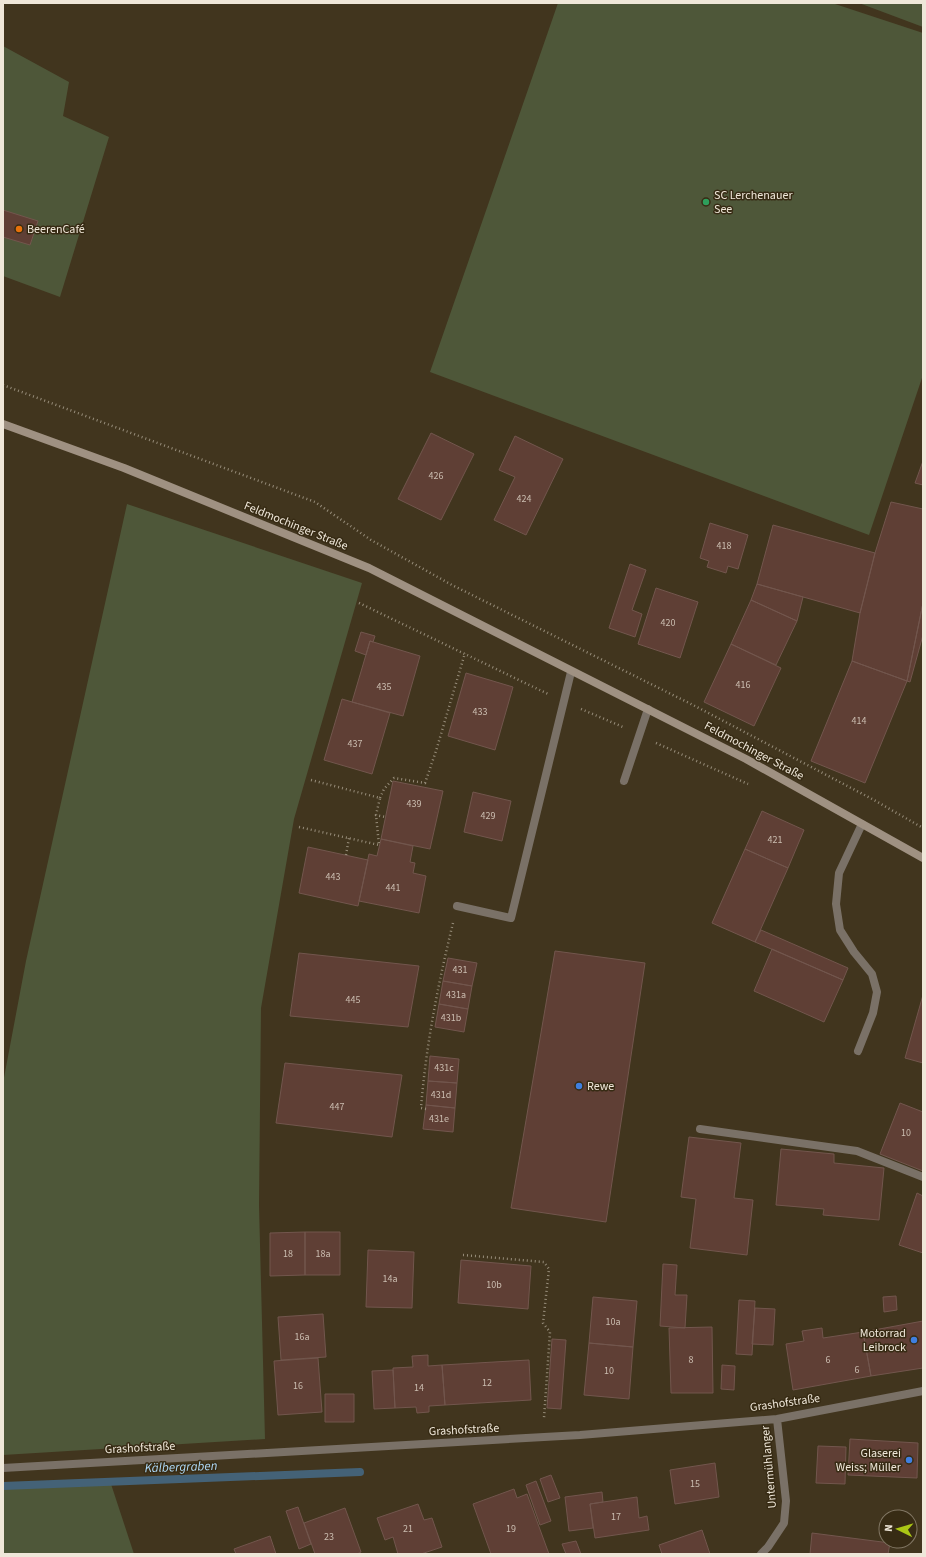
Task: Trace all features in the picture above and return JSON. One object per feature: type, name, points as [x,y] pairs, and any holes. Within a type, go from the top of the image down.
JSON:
[{"type":"main road","name":"Feldmochinger Straße","points":[[3,424],[124,468],[368,568],[571,672],[746,758],[923,858]]},
{"type":"street","points":[[457,906],[511,918],[571,672]]},
{"type":"street","points":[[624,780],[648,709]]},
{"type":"street","points":[[858,1051],[873,1013],[877,992],[872,974],[854,952],[840,930],[836,904],[839,873],[862,824]]},
{"type":"street","points":[[700,1129],[857,1151],[923,1177]]},
{"type":"street","name":"Grashofstraße","points":[[3,1468],[542,1437],[777,1419],[923,1391]]},
{"type":"street","name":"Untermühlanger","points":[[761,1554],[768,1547],[784,1522],[786,1501],[777,1419]]},
{"type":"path","points":[[3,385],[315,502],[371,540],[452,585],[696,706],[874,800],[923,828]]},
{"type":"path","points":[[299,827],[379,845],[376,815],[384,789],[394,778],[425,783],[465,653]]},
{"type":"path","points":[[311,780],[380,798]]},
{"type":"path","points":[[376,815],[386,817]]},
{"type":"path","points":[[346,855],[349,838]]},
{"type":"path","points":[[426,1109],[421,1108],[426,1053],[438,983],[457,906]]},
{"type":"path","points":[[438,983],[443,985]]},
{"type":"path","points":[[434,1008],[438,1009]]},
{"type":"path","points":[[424,1076],[428,1077]]},
{"type":"path","points":[[423,1085],[428,1086]]},
{"type":"path","points":[[463,1255],[544,1262],[549,1269],[543,1322],[550,1332],[542,1437]]},
{"type":"green space","name":"SC Lerchenauer See","points":[[558,3],[832,3],[923,33],[923,375],[869,535],[430,372]]},
{"type":"green space","points":[[859,3],[923,3],[923,27]]},
{"type":"green space","points":[[3,46],[69,82],[63,116],[109,137],[60,297],[3,276]]},
{"type":"green space","points":[[127,504],[362,583],[294,819],[261,1008],[259,1205],[265,1439],[3,1455],[3,1083],[26,961]]},
{"type":"green space","points":[[111,1484],[134,1554],[3,1554],[3,1489]]},
{"type":"building","name":"BeerenCafé","points":[[3,210],[38,221],[30,245],[3,237]]},
{"type":"building","points":[[431,433],[474,454],[441,520],[398,499]]},
{"type":"building","points":[[515,436],[563,459],[526,535],[494,520],[515,477],[499,470]]},
{"type":"building","points":[[923,461],[923,485],[915,483]]},
{"type":"building","points":[[891,502],[923,509],[923,603],[907,681],[852,661],[860,613],[875,553]]},
{"type":"building","points":[[710,523],[748,535],[738,569],[728,566],[726,573],[707,567],[709,561],[700,558]]},
{"type":"building","points":[[773,525],[875,553],[860,613],[757,584]]},
{"type":"building","points":[[630,564],[646,570],[632,610],[642,614],[635,637],[609,628]]},
{"type":"building","points":[[757,584],[803,597],[797,621],[751,600]]},
{"type":"building","points":[[656,588],[698,602],[680,658],[638,644]]},
{"type":"building","points":[[751,600],[797,621],[776,665],[731,644]]},
{"type":"building","points":[[923,603],[923,635],[910,682],[907,681]]},
{"type":"building","points":[[361,632],[375,636],[373,642],[370,641],[366,655],[355,651]]},
{"type":"building","points":[[370,641],[420,656],[403,716],[352,702]]},
{"type":"building","points":[[731,644],[781,668],[754,726],[704,702]]},
{"type":"building","points":[[852,661],[907,681],[865,783],[811,761]]},
{"type":"building","points":[[466,673],[513,687],[495,750],[448,736]]},
{"type":"building","points":[[342,699],[390,713],[372,774],[324,760]]},
{"type":"building","points":[[393,781],[443,791],[430,849],[381,839]]},
{"type":"building","points":[[473,792],[511,801],[502,841],[464,832]]},
{"type":"building","points":[[762,811],[804,830],[788,868],[745,849]]},
{"type":"building","points":[[381,839],[413,846],[410,862],[415,863],[413,873],[426,876],[419,913],[359,901],[369,854],[377,856]]},
{"type":"building","points":[[308,847],[368,860],[358,906],[299,893]]},
{"type":"building","points":[[745,849],[788,868],[755,942],[712,923]]},
{"type":"building","points":[[761,930],[848,968],[843,980],[755,942]]},
{"type":"building","points":[[772,949],[843,980],[824,1022],[754,991]]},
{"type":"building","name":"Rewe","points":[[555,951],[645,963],[606,1222],[511,1208]]},
{"type":"building","points":[[299,953],[419,966],[408,1027],[290,1016]]},
{"type":"building","points":[[448,958],[477,963],[472,986],[443,981]]},
{"type":"building","points":[[443,981],[472,986],[468,1009],[439,1004]]},
{"type":"building","points":[[923,995],[923,1063],[905,1058]]},
{"type":"building","points":[[439,1004],[468,1009],[464,1032],[435,1027]]},
{"type":"building","points":[[430,1056],[459,1059],[457,1083],[428,1081]]},
{"type":"building","points":[[285,1063],[402,1075],[392,1137],[276,1123]]},
{"type":"building","points":[[428,1081],[457,1083],[455,1108],[426,1105]]},
{"type":"building","points":[[900,1103],[923,1112],[923,1171],[880,1154]]},
{"type":"building","points":[[426,1105],[455,1108],[453,1132],[423,1129]]},
{"type":"building","points":[[689,1137],[741,1143],[734,1198],[753,1200],[747,1255],[690,1248],[696,1199],[681,1197]]},
{"type":"building","points":[[781,1149],[834,1154],[834,1163],[884,1168],[879,1220],[823,1215],[824,1209],[776,1205]]},
{"type":"building","points":[[917,1193],[923,1196],[923,1253],[899,1245]]},
{"type":"building","points":[[305,1232],[340,1232],[340,1275],[305,1275]]},
{"type":"building","points":[[305,1232],[305,1275],[270,1276],[270,1233]]},
{"type":"building","points":[[368,1250],[414,1252],[412,1308],[366,1307]]},
{"type":"building","points":[[461,1260],[531,1266],[528,1309],[458,1303]]},
{"type":"building","points":[[663,1264],[677,1265],[675,1295],[687,1295],[685,1328],[660,1326]]},
{"type":"building","points":[[896,1296],[897,1310],[884,1312],[883,1297]]},
{"type":"building","points":[[593,1297],[637,1301],[633,1347],[589,1343]]},
{"type":"building","points":[[739,1300],[755,1301],[752,1355],[736,1354]]},
{"type":"building","points":[[755,1308],[775,1309],[773,1345],[752,1344]]},
{"type":"building","points":[[323,1314],[326,1357],[281,1360],[278,1317]]},
{"type":"building","points":[[923,1321],[923,1368],[871,1376],[863,1332]]},
{"type":"building","points":[[712,1327],[713,1393],[671,1393],[669,1328]]},
{"type":"building","points":[[822,1328],[823,1338],[863,1332],[871,1376],[793,1390],[786,1344],[804,1341],[802,1331]]},
{"type":"building","points":[[552,1339],[566,1340],[561,1409],[547,1408]]},
{"type":"building","points":[[589,1343],[633,1347],[629,1399],[584,1395]]},
{"type":"building","points":[[428,1355],[428,1366],[442,1365],[445,1405],[429,1406],[429,1412],[417,1413],[416,1407],[395,1408],[393,1368],[413,1367],[412,1356]]},
{"type":"building","points":[[318,1358],[322,1412],[278,1415],[274,1361]]},
{"type":"building","points":[[529,1360],[531,1400],[445,1405],[442,1365]]},
{"type":"building","points":[[722,1365],[735,1366],[734,1390],[721,1389]]},
{"type":"building","points":[[393,1370],[395,1408],[374,1409],[372,1371]]},
{"type":"building","points":[[325,1394],[354,1394],[354,1422],[325,1422]]},
{"type":"building","points":[[850,1439],[918,1443],[917,1478],[848,1475]]},
{"type":"building","points":[[818,1446],[846,1447],[845,1484],[816,1483]]},
{"type":"building","points":[[715,1463],[719,1497],[675,1504],[670,1470]]},
{"type":"building","points":[[551,1475],[560,1498],[548,1502],[540,1479]]},
{"type":"building","points":[[536,1481],[551,1521],[540,1525],[526,1485]]},
{"type":"building","points":[[514,1489],[517,1498],[527,1494],[549,1554],[491,1554],[473,1504]]},
{"type":"building","points":[[602,1492],[603,1502],[590,1504],[593,1528],[569,1531],[565,1497]]},
{"type":"building","points":[[637,1497],[639,1518],[647,1516],[649,1530],[595,1538],[590,1504]]},
{"type":"building","points":[[418,1504],[424,1520],[432,1518],[442,1547],[421,1554],[398,1554],[393,1537],[385,1540],[377,1518]]},
{"type":"building","points":[[298,1507],[311,1544],[299,1549],[286,1511]]},
{"type":"building","points":[[345,1508],[361,1552],[357,1554],[315,1554],[304,1523]]},
{"type":"building","points":[[702,1530],[710,1554],[662,1554],[659,1545]]},
{"type":"building","points":[[812,1533],[878,1541],[878,1549],[889,1549],[888,1554],[810,1554]]},
{"type":"building","points":[[270,1536],[276,1554],[236,1554],[234,1549]]},
{"type":"building","points":[[576,1541],[581,1554],[566,1554],[562,1544]]},
{"type":"waterway","name":"Kälbergraben","points":[[3,1486],[360,1472]]},
{"type":"place","name":"SC Lerchenauer See","points":[[706,202]]},
{"type":"place","name":"BeerenCafé","points":[[19,229]]},
{"type":"place","name":"Rewe","points":[[579,1086]]},
{"type":"place","name":"Motorrad Leibrock","points":[[914,1340]]},
{"type":"place","name":"Glaserei Weiss; Müller","points":[[909,1460]]}]
